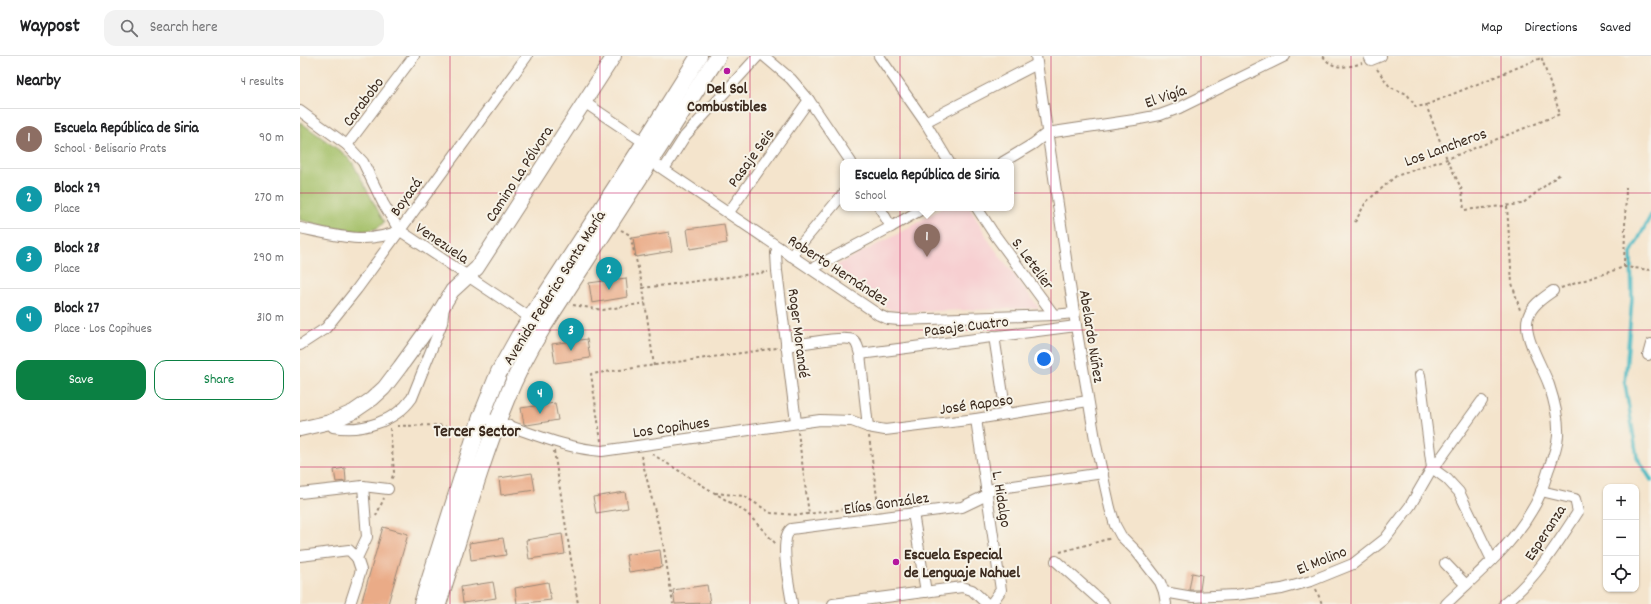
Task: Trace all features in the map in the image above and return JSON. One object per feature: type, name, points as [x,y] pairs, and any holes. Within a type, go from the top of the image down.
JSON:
[{"type":"main road","name":"Avenida Federico Santa María","points":[[438,604],[497,421],[516,377],[536,322],[558,303],[609,224],[645,152],[699,56]]},
{"type":"main road","name":"Avenida Federico Santa María","points":[[422,604],[481,417],[499,372],[536,322],[645,152],[718,56]]},
{"type":"street","name":"Carabobo","points":[[347,145],[414,56]]},
{"type":"street","name":"Boyacá","points":[[300,346],[326,328],[357,289],[527,56]]},
{"type":"street","name":"Camino La Pólvora","points":[[300,429],[330,422],[361,407],[384,388],[437,316],[452,291],[477,268],[614,56]]},
{"type":"street","points":[[664,169],[685,136],[758,56]]},
{"type":"street","points":[[764,56],[791,79],[809,100],[849,159]]},
{"type":"street","name":"El Vigía","points":[[1047,133],[1160,115],[1179,108],[1285,56]]},
{"type":"street","points":[[1370,58],[1381,56]]},
{"type":"street","points":[[884,57],[947,159]]},
{"type":"street","points":[[925,122],[1036,60]]},
{"type":"street","name":"Abelardo Núñez","points":[[1036,60],[1088,401],[1115,525],[1121,536],[1150,567],[1160,582],[1164,592],[1166,604]]},
{"type":"street","name":"Pasaje Seis","points":[[729,212],[809,100]]},
{"type":"street","name":"Roberto Hernández","points":[[584,102],[664,169],[729,212],[870,310],[888,318],[900,320],[1074,313]]},
{"type":"street","name":"Venezuela","points":[[300,111],[347,145],[363,162],[383,203],[399,230],[536,322]]},
{"type":"street","points":[[1009,159],[1033,144],[1047,133]]},
{"type":"street","points":[[791,256],[840,198]]},
{"type":"street","points":[[882,211],[892,227]]},
{"type":"street","points":[[811,269],[892,227],[919,211]]},
{"type":"street","name":"S. Letelier","points":[[979,211],[1054,315]]},
{"type":"street","points":[[300,228],[332,235],[364,238],[387,236],[399,230]]},
{"type":"street","name":"Roger Morandé","points":[[778,247],[776,253],[777,271],[796,422]]},
{"type":"street","points":[[1446,604],[1492,560],[1521,528],[1533,510],[1542,491],[1555,451],[1558,436],[1557,418],[1550,386],[1531,343],[1527,326],[1528,318],[1532,309],[1553,291]]},
{"type":"street","points":[[330,422],[333,427],[341,428],[368,426],[391,417],[405,407],[412,398],[442,323],[444,303]]},
{"type":"street","name":"Pasaje Cuatro","points":[[858,349],[994,336],[1076,326]]},
{"type":"street","points":[[994,336],[1006,414]]},
{"type":"street","points":[[786,346],[849,339],[858,349],[868,427]]},
{"type":"street","points":[[1648,355],[1651,344]]},
{"type":"street","points":[[1420,375],[1432,468],[1459,492],[1492,560]]},
{"type":"street","name":"José Raposo","points":[[868,427],[885,430],[976,419],[1088,401]]},
{"type":"street","name":"El Molino","points":[[1164,592],[1193,597],[1235,595],[1282,589],[1313,580],[1353,564],[1385,539],[1410,506],[1432,468],[1438,462],[1482,401]]},
{"type":"street","name":"Los Copihues","points":[[481,417],[497,421],[553,442],[587,450],[602,451],[796,422],[836,419],[852,421],[868,427]]},
{"type":"street","name":"L. Hidalgo","points":[[976,419],[1001,590],[991,604]]},
{"type":"street","name":"Elías González","points":[[785,554],[787,532],[791,529],[962,507],[987,493],[1103,473]]},
{"type":"street","points":[[357,558],[367,537],[363,486]]},
{"type":"street","points":[[300,493],[363,486],[388,489]]},
{"type":"street","name":"Esperanza","points":[[1504,604],[1518,594],[1578,512],[1575,499],[1542,491]]},
{"type":"street","points":[[913,513],[926,592]]},
{"type":"street","points":[[300,556],[349,550],[357,558],[361,570],[350,604]]},
{"type":"street","points":[[785,554],[792,604]]},
{"type":"street","points":[[1056,561],[1104,604]]},
{"type":"street","points":[[1445,563],[1466,585]]},
{"type":"street","points":[[833,604],[896,600],[926,592],[962,587],[972,590],[987,604]]},
{"type":"path","points":[[1323,56],[1328,63],[1336,66],[1355,65],[1370,58],[1390,87],[1407,94],[1416,107],[1426,105],[1541,57]]},
{"type":"path","name":"Los Lancheros","points":[[1355,222],[1366,202],[1396,176],[1447,159],[1560,114],[1541,57]]},
{"type":"path","points":[[1426,105],[1447,159],[1462,190],[1464,210],[1522,204],[1561,174]]},
{"type":"path","points":[[1624,267],[1626,187]]},
{"type":"path","points":[[1506,206],[1512,283],[1519,308],[1527,326]]},
{"type":"path","points":[[609,224],[630,235],[645,303],[654,366]]},
{"type":"path","points":[[1553,291],[1624,267],[1651,270]]},
{"type":"path","points":[[642,288],[777,271]]},
{"type":"path","points":[[558,303],[603,310],[645,303]]},
{"type":"path","points":[[602,451],[591,374],[786,346]]},
{"type":"path","points":[[796,422],[809,514]]},
{"type":"path","points":[[389,426],[438,426],[464,431]]},
{"type":"path","points":[[868,427],[880,518]]},
{"type":"path","points":[[553,442],[578,604]]},
{"type":"path","points":[[638,445],[747,513],[785,554]]},
{"type":"path","points":[[638,445],[663,543],[673,604]]},
{"type":"path","points":[[714,492],[744,496],[771,513],[799,516],[878,505]]},
{"type":"path","points":[[1056,561],[1058,552],[1121,536]]},
{"type":"path","points":[[1313,580],[1322,604]]},
{"type":"shaded area","points":[[937,211],[972,211],[991,244],[1039,308],[902,312],[891,310],[829,269],[894,236]]},
{"type":"green space","points":[[300,122],[343,153],[352,162],[384,222],[379,227],[361,231],[300,220]]},
{"type":"building","points":[[724,224],[727,243],[690,249],[687,229]]},
{"type":"building","points":[[669,232],[672,251],[636,257],[633,238]]},
{"type":"building","points":[[626,278],[628,297],[592,303],[589,283]]},
{"type":"building","points":[[587,339],[590,358],[555,363],[552,344]]},
{"type":"building","points":[[555,403],[558,420],[527,425],[524,424],[521,408]]},
{"type":"building","points":[[345,468],[346,481],[336,482],[334,470]]},
{"type":"building","points":[[532,473],[535,490],[501,495],[499,478]]},
{"type":"building","points":[[625,492],[628,508],[596,513],[593,497]]},
{"type":"building","points":[[383,527],[408,534],[388,604],[361,604]]},
{"type":"building","points":[[562,534],[565,554],[529,559],[526,540]]},
{"type":"building","points":[[503,538],[506,555],[471,560],[469,543]]},
{"type":"building","points":[[660,550],[662,567],[629,572],[626,555]]},
{"type":"building","points":[[1192,573],[1202,575],[1200,590],[1189,590]]},
{"type":"building","points":[[493,582],[496,598],[463,603],[461,587]]},
{"type":"building","points":[[548,582],[551,600],[517,604],[515,588]]},
{"type":"building","points":[[707,585],[710,603],[675,604],[673,590]]},
{"type":"waterway","points":[[1651,215],[1631,253],[1632,299],[1625,384],[1637,457],[1651,480]]},
{"type":"place","name":"Del Sol Combustibles","points":[[727,71]]},
{"type":"place","name":"Escuela República de Siria","points":[[927,257]]},
{"type":"place","name":"Block 29","points":[[609,290]]},
{"type":"place","name":"Block 28","points":[[571,351]]},
{"type":"place","name":"Block 27","points":[[540,414]]},
{"type":"place","name":"Escuela Especial de Lenguaje Nahuel","points":[[896,562]]},
{"type":"district","name":"Tercer Sector","points":[[477,430]]}]
